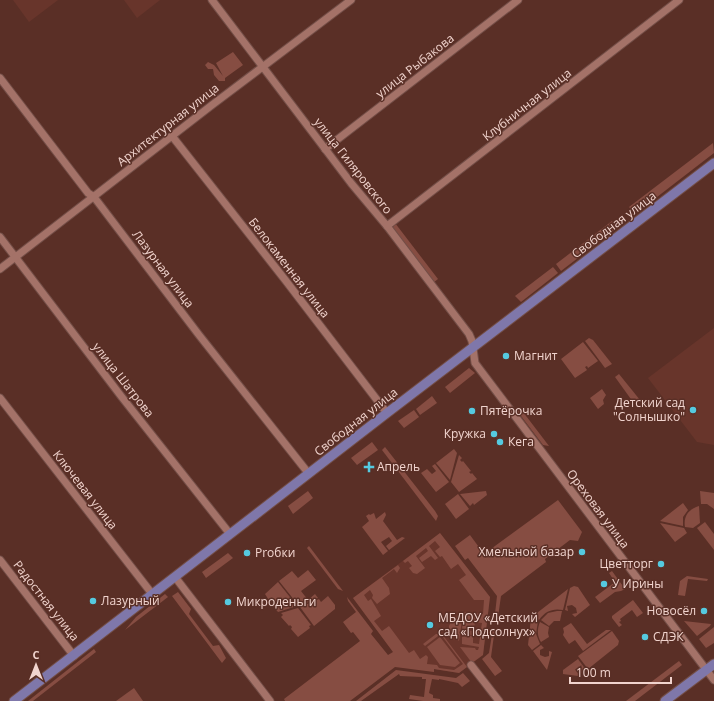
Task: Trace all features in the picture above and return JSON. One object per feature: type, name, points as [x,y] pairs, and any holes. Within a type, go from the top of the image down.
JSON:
[{"type":"main road","name":"Свободная улица","points":[[14,701],[714,163]]},
{"type":"main road","points":[[665,701],[710,667]]},
{"type":"street","name":"улица Гиляровского","points":[[212,0],[325,149],[387,226],[469,334],[473,347]]},
{"type":"street","name":"Архитектурная улица","points":[[0,269],[351,0]]},
{"type":"street","name":"улица Рыбакова","points":[[325,149],[518,0]]},
{"type":"street","name":"Клубничная улица","points":[[387,226],[679,0]]},
{"type":"street","name":"Лазурная улица","points":[[0,78],[309,474]]},
{"type":"street","name":"Белокаменная улица","points":[[172,136],[387,413]]},
{"type":"street","name":"улица Шатрова","points":[[0,238],[121,396],[230,534]]},
{"type":"street","name":"Ореховая улица","points":[[473,347],[475,363],[710,667],[714,680]]},
{"type":"street","name":"Ключевая улица","points":[[0,398],[153,595]]},
{"type":"street","name":"Радостная улица","points":[[0,560],[74,656]]},
{"type":"street","points":[[175,577],[270,701]]},
{"type":"street","points":[[471,665],[499,701]]},
{"type":"shaded area","points":[[13,0],[58,0],[29,22]]},
{"type":"shaded area","points":[[124,0],[160,0],[137,18]]},
{"type":"shaded area","points":[[233,52],[243,65],[225,78],[225,81],[219,81],[214,75],[213,69],[208,69],[205,65],[208,62],[214,65],[223,76],[216,63]]},
{"type":"shaded area","points":[[713,143],[714,153],[635,214],[629,207]]},
{"type":"shaded area","points":[[612,221],[617,228],[561,271],[556,264]]},
{"type":"shaded area","points":[[395,223],[438,279],[433,283],[392,229]]},
{"type":"shaded area","points":[[553,267],[558,273],[521,302],[515,296]]},
{"type":"shaded area","name":"Детский сад \"Солнышко\"","points":[[714,328],[714,445],[697,442],[648,378]]},
{"type":"shaded area","points":[[589,338],[593,340],[612,364],[605,368],[585,341]]},
{"type":"shaded area","points":[[583,342],[598,361],[588,368],[587,366],[585,367],[587,370],[575,378],[561,359]]},
{"type":"shaded area","points":[[469,368],[475,373],[450,393],[445,387]]},
{"type":"shaded area","points":[[619,374],[640,400],[638,402],[633,402],[615,377]]},
{"type":"shaded area","points":[[602,389],[606,395],[603,400],[604,404],[598,409],[590,398]]},
{"type":"shaded area","points":[[432,396],[437,403],[420,415],[416,409]]},
{"type":"shaded area","points":[[520,408],[549,446],[543,445],[518,412]]},
{"type":"shaded area","points":[[414,410],[419,417],[404,428],[398,421]]},
{"type":"shaded area","points":[[372,442],[378,450],[357,465],[351,458]]},
{"type":"shaded area","points":[[385,447],[435,511],[438,516],[436,521],[382,450]]},
{"type":"shaded area","points":[[454,449],[457,453],[450,480],[436,463]]},
{"type":"shaded area","points":[[459,455],[462,458],[460,460],[462,462],[463,461],[471,471],[469,472],[471,474],[472,473],[477,479],[459,492],[451,482]]},
{"type":"shaded area","points":[[435,464],[449,482],[436,492],[421,473],[427,469],[432,474],[436,471],[432,466]]},
{"type":"shaded area","points":[[308,491],[313,498],[293,514],[288,506]]},
{"type":"shaded area","points":[[486,491],[487,495],[474,505],[473,503],[470,506],[460,494]]},
{"type":"shaded area","points":[[700,491],[714,493],[714,509],[707,504],[701,504]]},
{"type":"shaded area","points":[[458,494],[469,509],[456,519],[445,504]]},
{"type":"shaded area","points":[[558,500],[582,532],[578,541],[570,540],[545,559],[546,562],[501,596],[497,624],[494,623],[497,596],[468,558],[465,560],[455,546],[470,535],[484,554]]},
{"type":"shaded area","points":[[683,503],[688,510],[683,517],[683,526],[660,521]]},
{"type":"shaded area","points":[[699,506],[700,523],[693,528],[685,527],[686,516],[692,509]]},
{"type":"shaded area","points":[[385,512],[386,515],[383,521],[397,540],[402,537],[405,538],[389,550],[386,546],[392,541],[389,537],[381,542],[388,551],[383,555],[362,527],[369,521],[366,516],[369,514],[374,513],[376,519]]},
{"type":"shaded area","points":[[705,522],[714,534],[714,550],[697,528]]},
{"type":"shaded area","points":[[660,523],[684,528],[687,533],[675,542]]},
{"type":"shaded area","name":"МБДОУ «Детский сад «Подсолнух»","points":[[440,533],[490,597],[483,655],[459,673],[402,664],[353,598]]},
{"type":"shaded area","points":[[440,533],[490,597],[483,655],[472,663],[460,647],[475,648],[478,650],[479,647],[462,644],[462,635],[473,636],[473,643],[479,644],[480,637],[462,633],[462,630],[474,631],[475,629],[481,629],[482,623],[475,622],[474,630],[462,629],[464,612],[483,614],[484,600],[474,600],[459,580],[466,575],[458,564],[451,569],[442,556],[440,557],[435,551],[440,547],[435,541],[429,546],[438,558],[435,560],[431,556],[422,562],[419,558],[428,551],[426,548],[416,556],[425,568],[417,574],[413,573],[409,568],[412,566],[408,561],[405,563],[403,561]]},
{"type":"shaded area","points":[[309,546],[343,591],[338,589],[307,548]]},
{"type":"shaded area","points":[[228,553],[233,558],[206,578],[202,572]]},
{"type":"shaded area","points":[[398,565],[400,568],[397,573],[394,569],[382,578],[389,588],[390,594],[377,604],[372,598],[373,595],[370,590],[364,595],[368,601],[371,599],[381,616],[374,621],[382,631],[389,626],[409,653],[414,650],[420,659],[426,655],[428,657],[427,664],[437,665],[439,668],[454,670],[463,664],[442,636],[438,636],[425,646],[423,644],[436,634],[442,634],[467,667],[459,673],[434,669],[434,672],[395,667],[350,701],[285,701],[284,699],[360,641],[353,632],[351,633],[343,622],[356,612],[348,601],[347,597],[373,631],[371,634],[388,655],[393,652],[353,598]]},
{"type":"shaded area","points":[[308,570],[316,580],[301,591],[308,600],[315,594],[318,598],[299,606],[279,581],[292,571],[298,578]]},
{"type":"shaded area","points":[[612,571],[625,589],[615,592],[600,603],[595,597],[615,582],[609,573]]},
{"type":"shaded area","points":[[687,576],[708,579],[707,581],[688,579],[685,596],[678,595],[680,581]]},
{"type":"shaded area","points":[[278,582],[297,606],[278,612],[272,605],[274,603],[272,601],[270,602],[265,594]]},
{"type":"shaded area","points":[[574,586],[578,587],[590,605],[575,617],[572,614],[577,613],[576,608],[572,605],[567,606],[568,611],[565,610],[570,588]]},
{"type":"shaded area","points":[[568,589],[563,610],[556,609],[550,611],[544,614],[539,620],[533,616]]},
{"type":"shaded area","points":[[178,592],[191,609],[189,614],[213,646],[219,645],[226,658],[222,663],[172,596]]},
{"type":"shaded area","points":[[165,594],[168,597],[125,630],[136,617]]},
{"type":"shaded area","points":[[328,596],[335,605],[335,609],[314,626],[300,607],[319,599],[321,602]]},
{"type":"shaded area","points":[[633,600],[643,613],[637,617],[632,610],[620,619],[621,621],[619,622],[622,625],[619,627],[612,616]]},
{"type":"shaded area","points":[[298,608],[311,625],[309,626],[310,628],[298,637],[291,629],[292,627],[290,625],[289,626],[281,617],[283,615],[281,613]]},
{"type":"shaded area","points":[[562,611],[560,621],[554,621],[549,626],[541,620],[548,613]]},
{"type":"shaded area","points":[[463,613],[459,641],[449,630],[449,626],[452,620]]},
{"type":"shaded area","points":[[531,618],[538,621],[536,634],[540,644],[532,650],[528,645]]},
{"type":"shaded area","points":[[684,621],[711,624],[697,636]]},
{"type":"shaded area","points":[[540,622],[549,627],[549,637],[541,642],[538,632]]},
{"type":"shaded area","points":[[571,623],[587,644],[606,630],[611,630],[583,651],[575,640],[569,644],[563,635],[563,628]]},
{"type":"shaded area","points":[[714,627],[714,643],[706,648],[699,639]]},
{"type":"shaded area","points":[[493,628],[495,628],[491,657],[502,671],[495,676],[482,659],[489,653]]},
{"type":"shaded area","points":[[612,631],[619,641],[618,645],[588,669],[578,656]]},
{"type":"shaded area","points":[[440,637],[460,663],[455,667],[440,665],[427,647]]},
{"type":"shaded area","points":[[541,645],[544,648],[540,650],[540,655],[545,657],[549,656],[549,651],[552,652],[547,670],[533,651]]},
{"type":"shaded area","points":[[94,649],[96,652],[33,701],[28,701]]},
{"type":"shaded area","points":[[578,659],[586,670],[578,676],[563,674],[563,670]]},
{"type":"shaded area","points":[[679,661],[682,665],[635,701],[626,701]]},
{"type":"shaded area","points":[[396,670],[456,678],[463,673],[470,681],[462,687],[458,683],[432,679],[429,693],[433,695],[433,698],[440,699],[440,701],[423,701],[409,699],[410,695],[424,697],[426,679],[422,679],[422,677],[400,676],[399,674],[361,701],[356,701]]},
{"type":"shaded area","points":[[134,688],[143,701],[116,701]]},
{"type":"place","name":"Магнит","points":[[506,356]]},
{"type":"place","name":"Детский сад \"Солнышко\"","points":[[693,410]]},
{"type":"place","name":"Пятёрочка","points":[[472,411]]},
{"type":"place","name":"Кружка","points":[[494,434]]},
{"type":"place","name":"Кега","points":[[500,442]]},
{"type":"place","name":"Апрель","points":[[369,467]]},
{"type":"place","name":"Хмельной базар","points":[[582,552]]},
{"type":"place","name":"Proбки","points":[[247,553]]},
{"type":"place","name":"Цветторг","points":[[661,564]]},
{"type":"place","name":"У Ирины","points":[[604,584]]},
{"type":"place","name":"Лазурный","points":[[93,601]]},
{"type":"place","name":"Микроденьги","points":[[228,602]]},
{"type":"place","name":"Новосёл","points":[[704,611]]},
{"type":"place","name":"МБДОУ «Детский сад «Подсолнух»","points":[[430,625]]},
{"type":"place","name":"СДЭК","points":[[645,637]]}]
